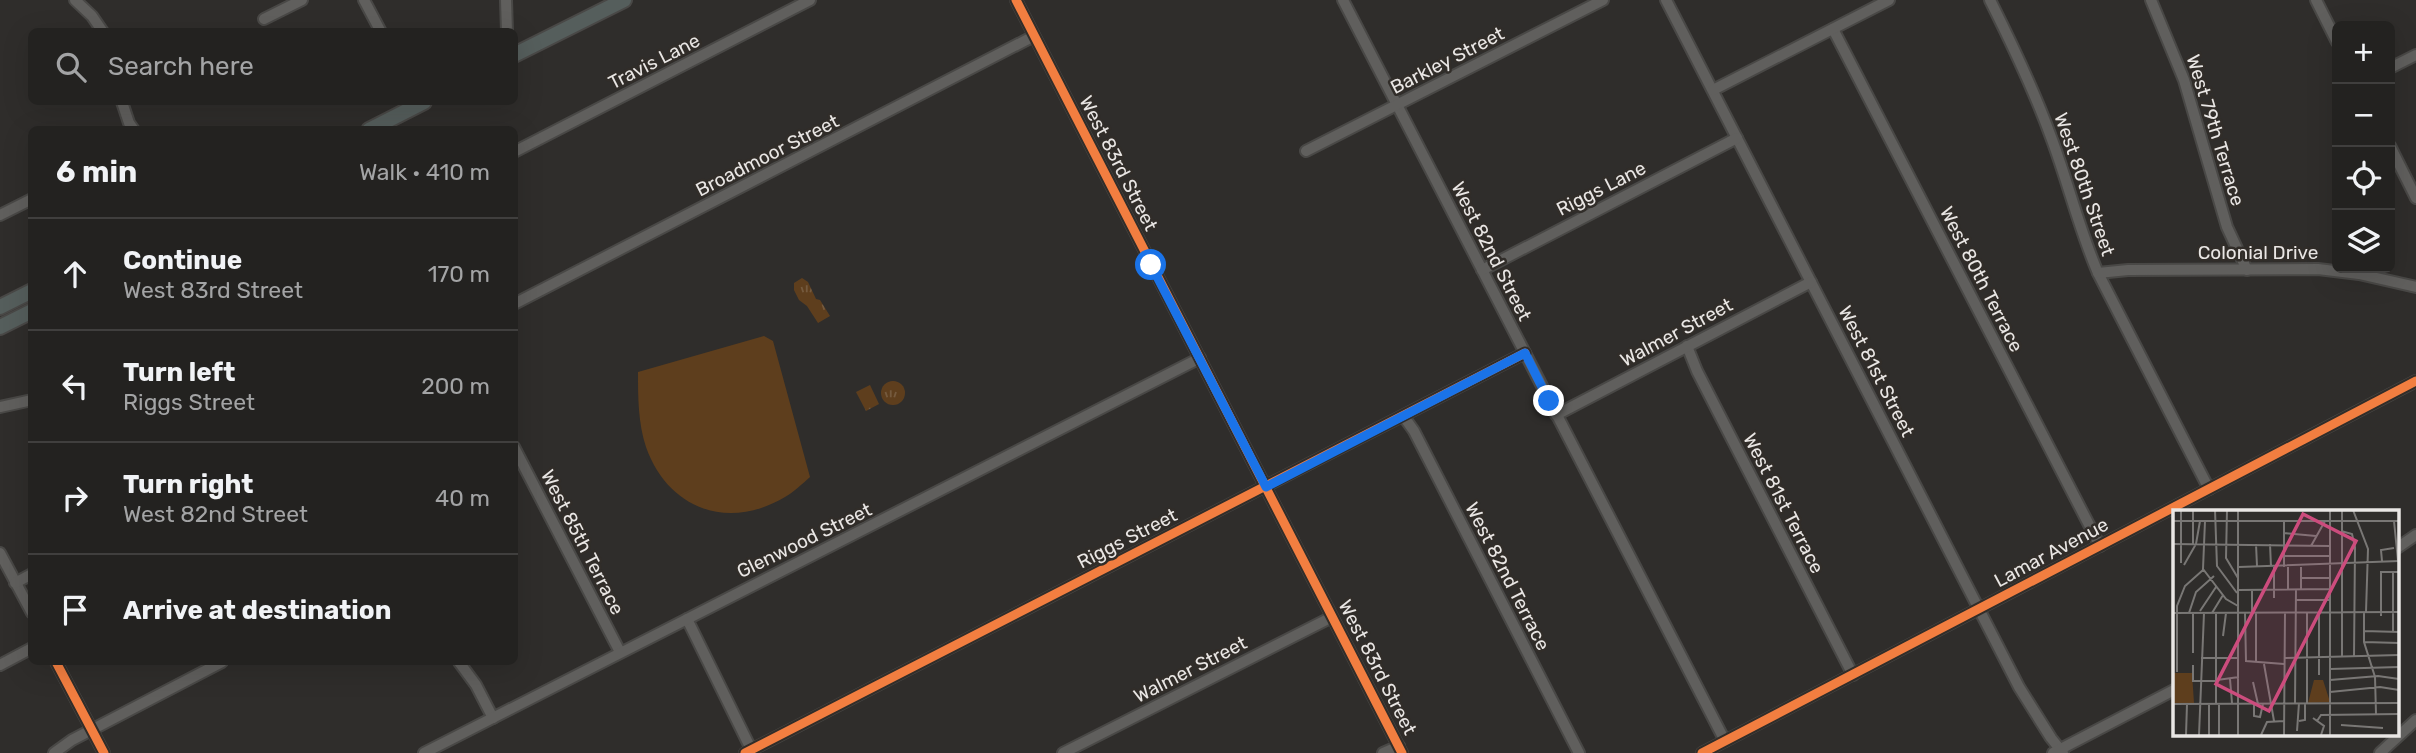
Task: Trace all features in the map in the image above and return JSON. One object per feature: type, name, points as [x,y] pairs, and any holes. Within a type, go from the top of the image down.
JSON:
[{"type":"main road","points":[[518,53],[624,0]]},
{"type":"main road","points":[[376,126],[415,105]]},
{"type":"main road","points":[[0,307],[28,293]]},
{"type":"main road","points":[[0,327],[28,313]]},
{"type":"street","points":[[75,0],[100,28]]},
{"type":"street","points":[[264,19],[303,0]]},
{"type":"street","points":[[365,0],[379,28]]},
{"type":"street","points":[[506,0],[507,28]]},
{"type":"street","name":"Travis Lane","points":[[518,150],[810,0]]},
{"type":"street","name":"West 83rd Street","points":[[1016,0],[1401,750]]},
{"type":"street","name":"West 82nd Street","points":[[1343,0],[1725,741]]},
{"type":"street","name":"Barkley Street","points":[[1306,151],[1603,0]]},
{"type":"street","name":"West 81st Street","points":[[1666,0],[2019,687],[2059,752]]},
{"type":"street","points":[[1713,90],[1889,0]]},
{"type":"street","name":"West 80th Street","points":[[1990,0],[2033,91],[2084,241],[2098,273],[2209,489]]},
{"type":"street","name":"West 79th Terrace","points":[[2151,0],[2184,80],[2227,227],[2247,270]]},
{"type":"street","points":[[2316,0],[2332,32]]},
{"type":"street","name":"West 80th Terrace","points":[[1833,29],[2100,546]]},
{"type":"street","name":"Broadmoor Street","points":[[518,302],[1034,36]]},
{"type":"street","points":[[2395,66],[2416,55]]},
{"type":"street","points":[[123,105],[128,126]]},
{"type":"street","name":"Riggs Lane","points":[[1482,270],[1737,138]]},
{"type":"street","points":[[2390,147],[2416,198]]},
{"type":"street","points":[[0,215],[28,201]]},
{"type":"street","name":"Colonial Drive","points":[[2098,273],[2127,270],[2334,271],[2416,287]]},
{"type":"street","name":"Walmer Street","points":[[1556,415],[1811,282]]},
{"type":"street","name":"West 81st Terrace","points":[[1687,346],[1697,371],[1853,675]]},
{"type":"street","name":"Riggs Street","points":[[750,752],[1525,353]]},
{"type":"street","name":"Glenwood Street","points":[[424,753],[1200,358]]},
{"type":"street","name":"Lamar Avenue","points":[[1702,753],[2416,381]]},
{"type":"street","points":[[0,407],[28,401]]},
{"type":"street","name":"West 82nd Terrace","points":[[1404,416],[1579,753]]},
{"type":"street","name":"West 85th Terrace","points":[[518,455],[621,652]]},
{"type":"street","points":[[2398,547],[2416,534]]},
{"type":"street","points":[[0,553],[28,606]]},
{"type":"street","points":[[16,583],[28,576]]},
{"type":"street","name":"Walmer Street","points":[[1063,753],[1332,617]]},
{"type":"street","points":[[687,619],[750,752]]},
{"type":"street","points":[[0,665],[28,650]]},
{"type":"street","points":[[58,665],[104,753]]},
{"type":"street","points":[[54,753],[92,730],[216,665]]},
{"type":"street","points":[[461,665],[493,718]]},
{"type":"street","points":[[2059,752],[2173,691]]},
{"type":"street","points":[[2380,753],[2416,720]]},
{"type":"street","points":[[1383,753],[1401,750]]},
{"type":"green space","points":[[802,278],[808,282],[816,299],[820,300],[830,316],[818,323],[794,290],[794,283]]},
{"type":"green space","points":[[764,336],[773,341],[810,477],[788,495],[764,507],[742,512],[702,508],[669,486],[646,447],[641,429],[638,372]]},
{"type":"green space","points":[[893,381],[901,385],[905,393],[901,401],[893,405],[885,401],[881,393],[885,385]]},
{"type":"green space","points":[[870,385],[879,404],[866,411],[856,392]]},
{"type":"cycle path","points":[[1016,0],[1402,753]]},
{"type":"cycle path","points":[[745,753],[1525,353]]},
{"type":"cycle path","points":[[1702,753],[2416,381]]},
{"type":"cycle path","points":[[58,665],[104,753]]},
{"type":"route","points":[[1151,265],[1266,487],[1525,353],[1549,401]]}]
